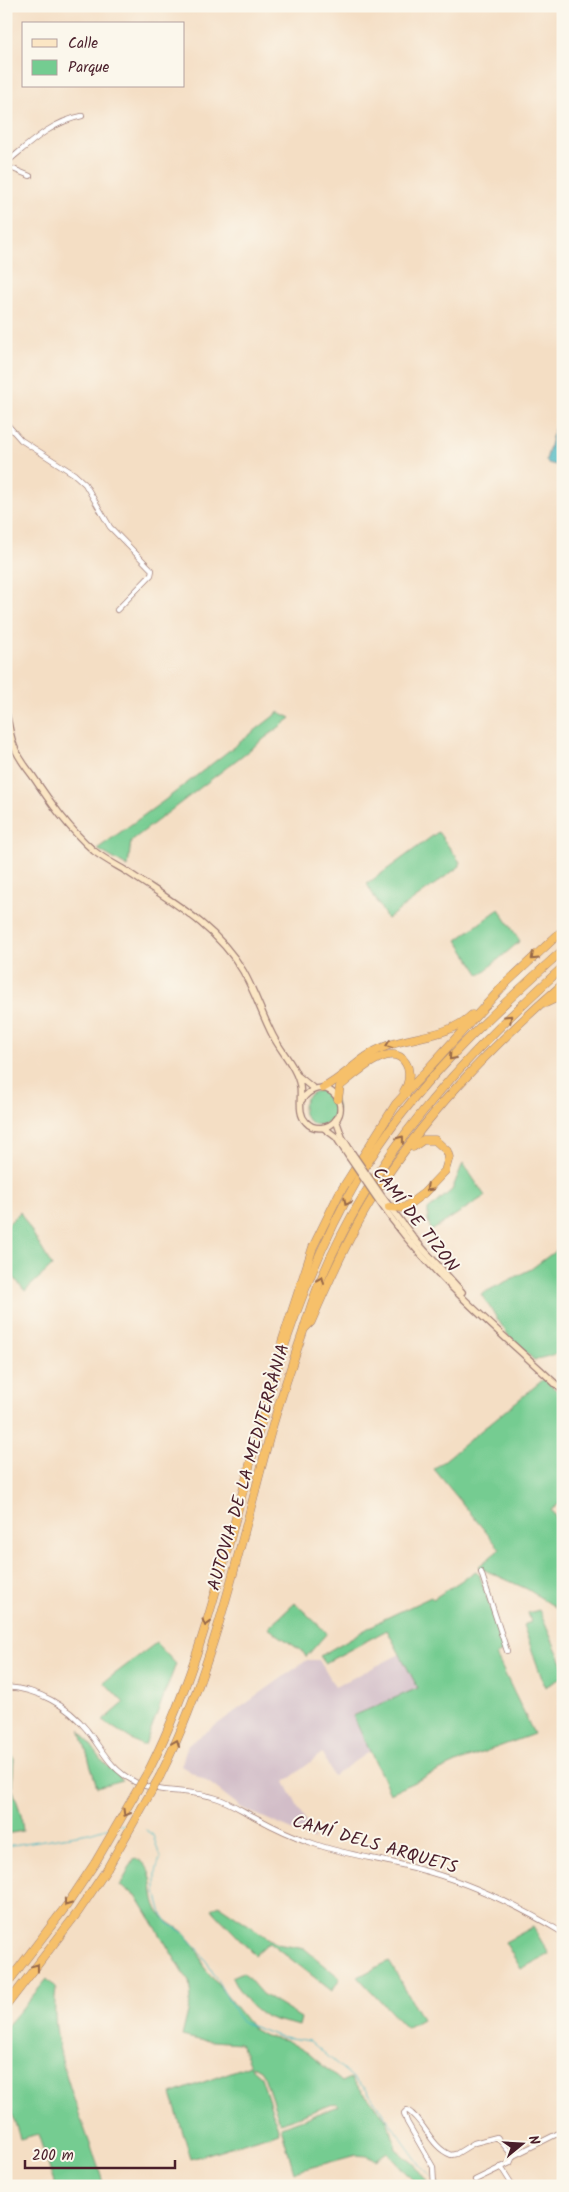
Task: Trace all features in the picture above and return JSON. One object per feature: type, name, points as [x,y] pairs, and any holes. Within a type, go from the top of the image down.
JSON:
[{"type":"highway","points":[[323,1088],[385,1046],[446,1031],[468,1019],[563,930]]},
{"type":"highway","name":"AUTOVIA DE LA MEDITERRÀNIA","points":[[6,1985],[67,1905],[95,1863],[149,1770],[182,1693],[206,1626],[282,1353],[313,1272],[359,1177],[418,1095],[462,1046],[521,987],[563,950]]},
{"type":"highway","name":"AUTOVIA DE LA MEDITERRÀNIA","points":[[6,2006],[78,1912],[107,1869],[146,1805],[190,1709],[218,1629],[287,1375],[320,1282],[368,1187],[394,1148],[430,1101],[471,1054],[563,968]]},
{"type":"highway","points":[[396,1104],[506,983]]},
{"type":"highway","points":[[304,1329],[311,1322],[362,1216],[402,1156],[440,1105],[563,984]]},
{"type":"highway","points":[[529,1016],[545,1004],[563,995]]},
{"type":"highway","points":[[282,1353],[282,1342],[320,1230],[339,1194],[406,1087],[409,1076],[407,1066],[400,1058],[390,1054],[379,1057],[340,1086],[338,1099]]},
{"type":"highway","points":[[389,1207],[399,1208],[410,1205],[438,1179],[448,1164],[447,1150],[435,1140],[417,1142],[402,1156]]},
{"type":"street","points":[[30,176],[6,165],[39,135],[59,122],[82,116]]},
{"type":"street","points":[[6,423],[21,440],[74,474],[84,484],[110,528],[152,570],[151,575],[117,610]]},
{"type":"street","points":[[6,713],[13,746]]},
{"type":"street","points":[[6,733],[57,812],[95,851],[198,919],[233,955],[244,972],[273,1037],[296,1074],[314,1089]]},
{"type":"street","points":[[296,1074],[301,1101],[301,1114],[307,1123],[316,1128],[324,1128],[336,1120],[340,1110],[338,1099],[332,1092],[323,1088],[307,1092],[301,1101]]},
{"type":"street","name":"CAMÍ DE TIZON","points":[[336,1120],[350,1155]]},
{"type":"street","name":"CAMÍ DE TIZON","points":[[324,1128],[336,1136],[412,1244],[448,1284],[563,1391]]},
{"type":"street","name":"CAMÍ DE TIZON","points":[[381,1199],[449,1279],[512,1344]]},
{"type":"street","points":[[481,1572],[507,1651]]},
{"type":"street","name":"CAMÍ DELS ARQUETS","points":[[6,1687],[35,1692],[60,1704],[77,1719],[106,1760],[134,1781],[152,1788],[219,1798],[269,1825],[317,1845],[432,1873],[508,1903],[563,1933]]},
{"type":"street","points":[[435,2182],[429,2159],[407,2122],[404,2114],[407,2110],[414,2114],[432,2140],[445,2153],[454,2155],[474,2143],[497,2137],[514,2156]]},
{"type":"street","points":[[475,2180],[510,2163],[514,2156],[563,2131]]},
{"type":"street","points":[[502,2167],[513,2186]]},
{"type":"shaded area","points":[[400,1654],[418,1688],[353,1716],[370,1751],[333,1776],[322,1753],[285,1782],[315,1840],[242,1808],[211,1784],[181,1766],[188,1745],[307,1660],[319,1660],[335,1687]]},
{"type":"green space","points":[[279,712],[291,718],[131,841],[128,867],[97,849],[165,800]]},
{"type":"green space","points":[[438,832],[460,862],[460,866],[387,919],[367,884]]},
{"type":"green space","points":[[499,909],[520,941],[480,975],[457,940]]},
{"type":"green space","points":[[320,1091],[332,1096],[337,1108],[332,1120],[320,1125],[308,1120],[303,1108],[308,1096]]},
{"type":"green space","points":[[463,1163],[485,1196],[431,1231],[428,1210],[452,1190]]},
{"type":"green space","points":[[20,1212],[52,1266],[25,1291],[6,1268],[6,1226]]},
{"type":"green space","points":[[558,1249],[563,1268],[563,1352],[534,1360],[510,1338],[481,1294],[531,1269]]},
{"type":"green space","points":[[544,1379],[563,1396],[563,1501],[551,1510],[563,1528],[563,1612],[527,1589],[478,1567],[500,1549],[434,1469]]},
{"type":"green space","points":[[476,1571],[479,1574],[505,1651],[496,1655],[534,1734],[465,1759],[390,1793],[353,1716],[418,1688],[387,1630],[325,1663],[320,1656],[382,1620],[431,1597],[433,1599]]},
{"type":"green space","points":[[295,1603],[327,1633],[306,1657],[303,1652],[268,1628]]},
{"type":"green space","points":[[539,1610],[563,1665],[563,1677],[545,1687],[523,1625],[531,1622],[528,1613]]},
{"type":"green space","points":[[156,1643],[176,1664],[145,1745],[141,1745],[103,1721],[124,1703],[104,1682]]},
{"type":"green space","points":[[80,1730],[104,1763],[123,1780],[97,1787]]},
{"type":"green space","points":[[6,1750],[14,1759],[12,1787],[21,1814],[23,1831],[6,1834]]},
{"type":"green space","points":[[135,1858],[142,1862],[150,1874],[156,1905],[161,1915],[189,1938],[198,1952],[203,1966],[253,2029],[265,2036],[286,2040],[308,2053],[342,2082],[351,2078],[386,2119],[396,2149],[414,2164],[430,2186],[418,2186],[387,2152],[376,2160],[356,2155],[294,2172],[281,2127],[339,2106],[336,2103],[280,2123],[264,2076],[260,2070],[251,2065],[252,2069],[261,2077],[279,2132],[191,2159],[171,2094],[250,2065],[240,2043],[199,2040],[182,2036],[191,1999],[189,1982],[136,1895],[120,1886]]},
{"type":"green space","points":[[219,1905],[277,1944],[305,1949],[340,1978],[332,1991],[269,1942],[255,1955],[212,1909]]},
{"type":"green space","points":[[533,1927],[549,1954],[521,1969],[505,1942]]},
{"type":"green space","points":[[389,1961],[422,2019],[406,2028],[358,1977]]},
{"type":"green space","points":[[243,1972],[262,1994],[301,2018],[299,2026],[272,2019],[253,2008],[243,1996],[232,1977]]},
{"type":"green space","points":[[47,1979],[56,1988],[57,2037],[63,2063],[104,2186],[55,2186],[38,2134],[20,2139],[6,2093],[6,2027]]},
{"type":"water","points":[[559,424],[563,425],[563,467],[548,463],[546,460],[555,427]]},
{"type":"waterway","points":[[120,1825],[128,1825]]},
{"type":"waterway","points":[[6,1846],[89,1833],[113,1826]]},
{"type":"waterway","points":[[146,1830],[153,1835],[160,1857],[156,1872],[156,1892],[162,1914],[168,1923],[184,1933],[196,1946],[241,2022],[277,2036],[310,2041],[365,2088],[421,2166],[432,2177]]},
{"type":"waterway","points":[[435,2180],[441,2186]]}]
